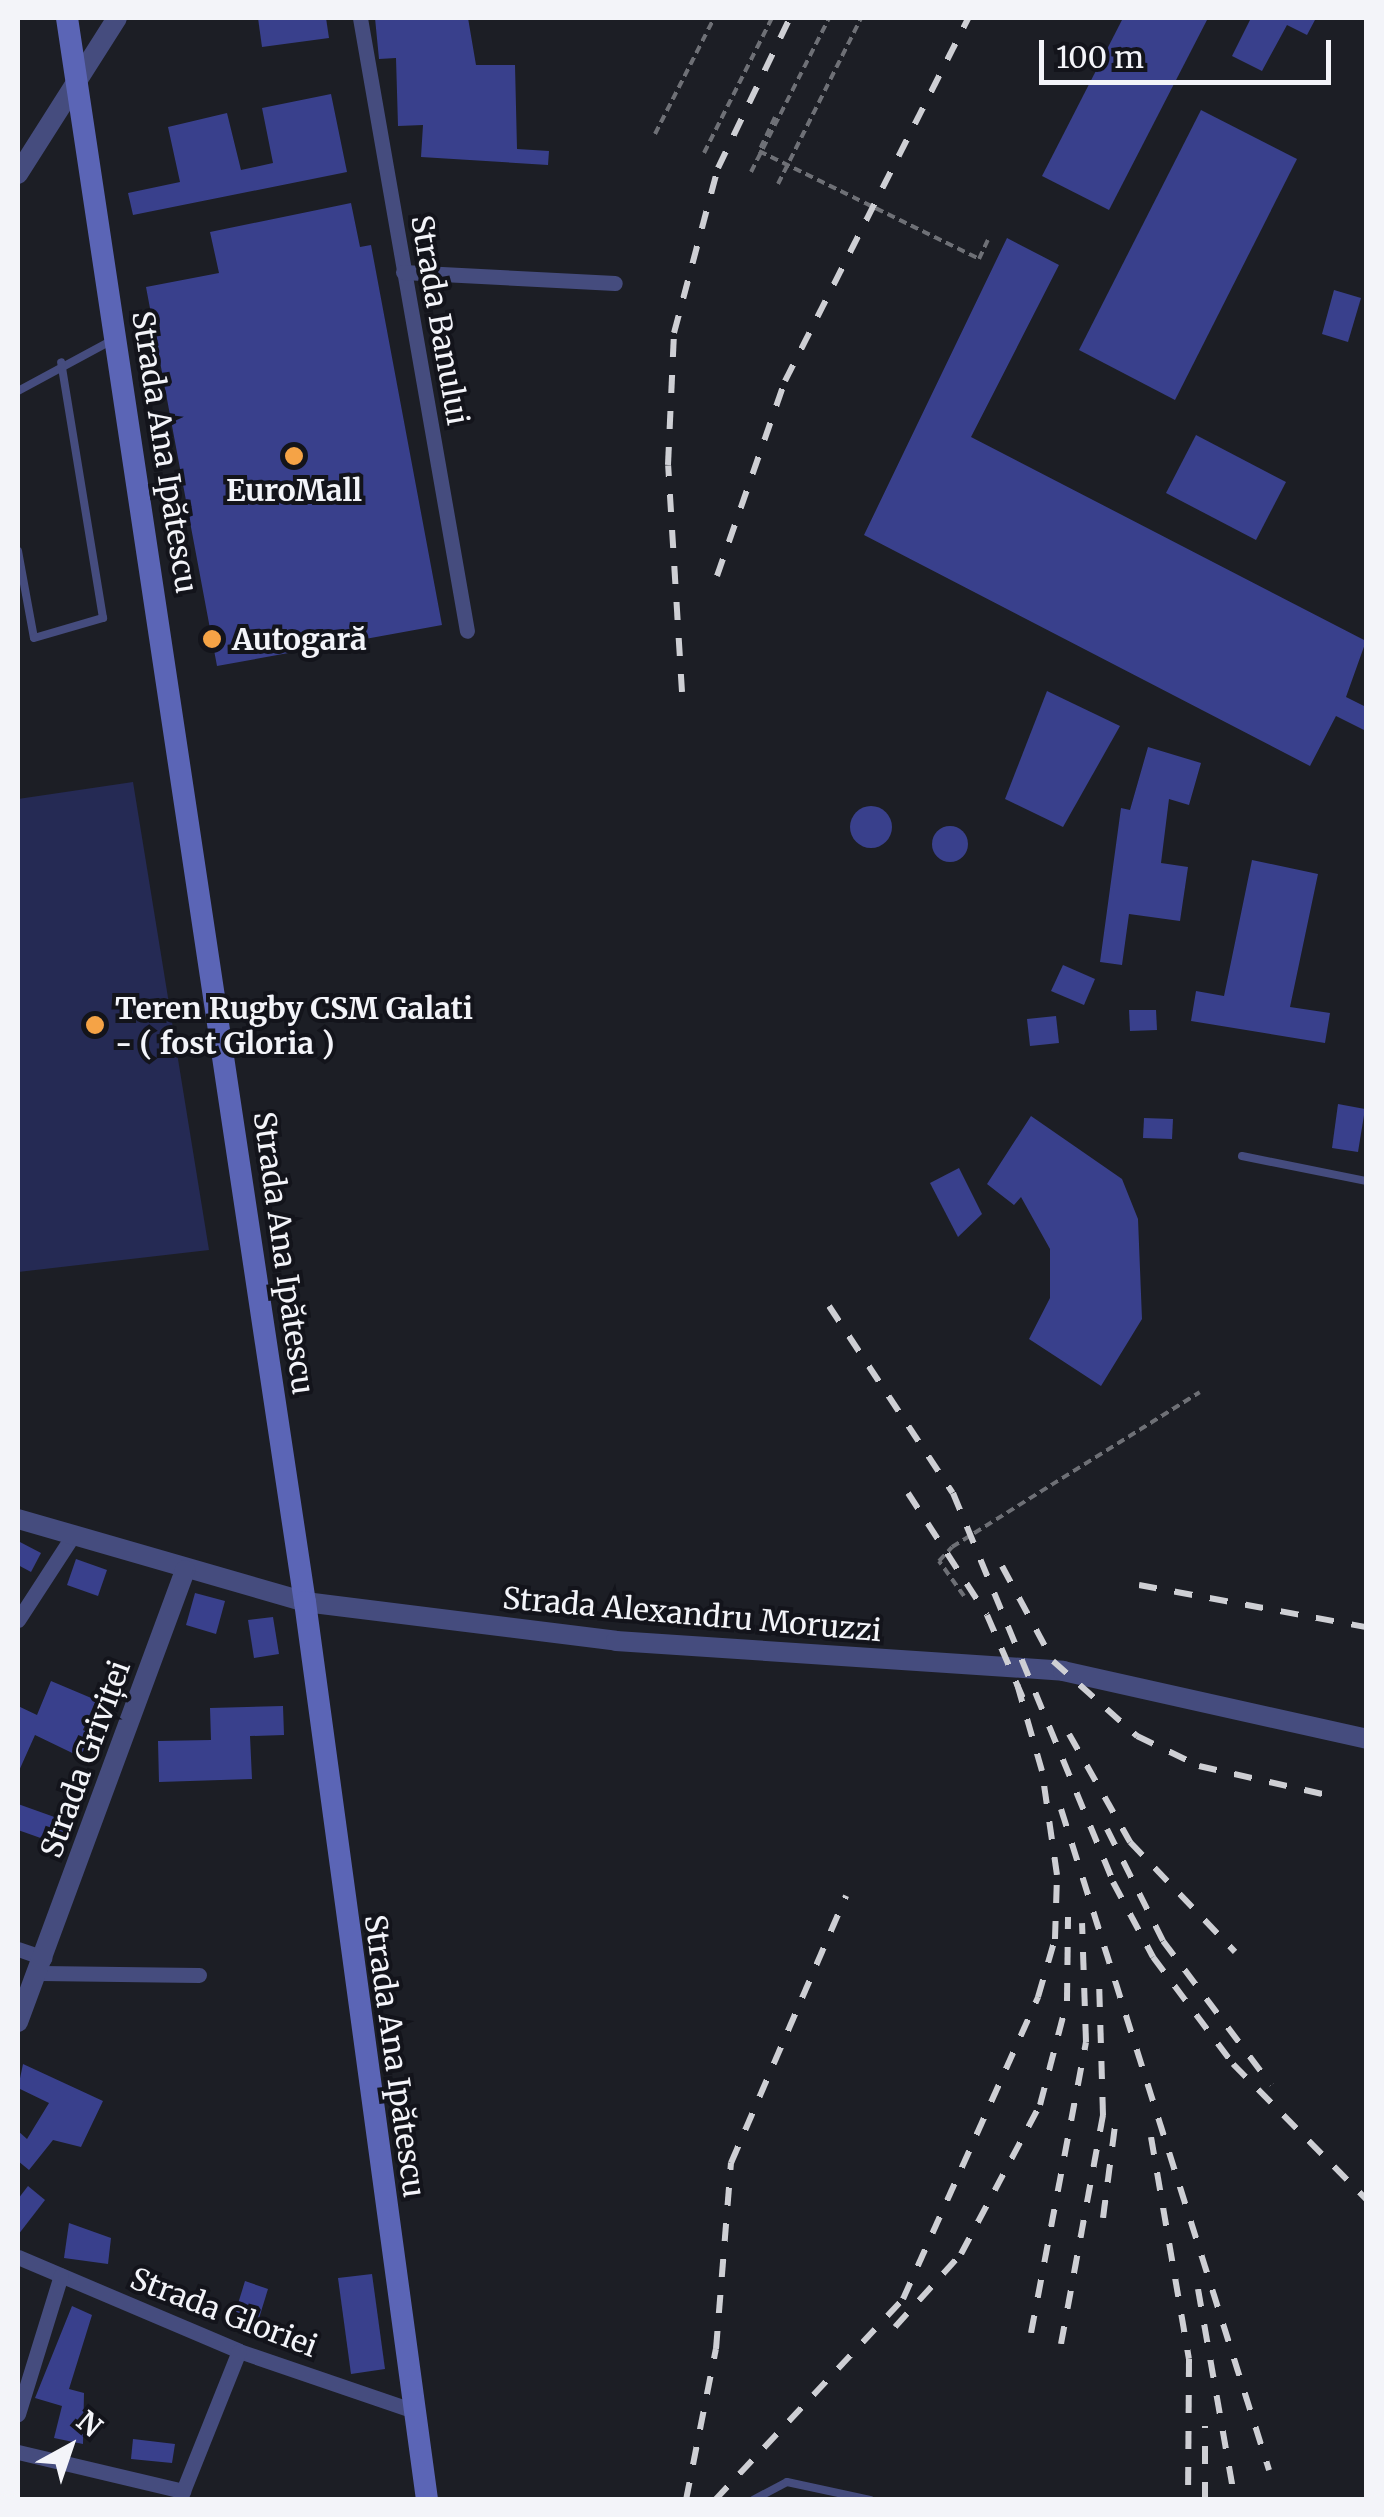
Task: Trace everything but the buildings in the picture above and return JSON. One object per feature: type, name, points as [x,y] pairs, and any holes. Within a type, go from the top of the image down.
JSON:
[{"type":"main road","name":"Strada Ana Ipătescu","points":[[67,18],[118,337],[305,1602],[428,2500]]},
{"type":"street","points":[[18,174],[117,18]]},
{"type":"street","name":"Strada Banului","points":[[360,18],[467,631]]},
{"type":"street","points":[[404,272],[615,283]]},
{"type":"street","name":"Strada Alexandru Moruzzi","points":[[18,1519],[70,1540],[305,1602],[616,1642],[1063,1671],[1366,1739]]},
{"type":"street","points":[[18,1620],[70,1540]]},
{"type":"street","name":"Strada Griviței","points":[[18,2022],[186,1570]]},
{"type":"street","points":[[18,1948],[42,1966],[199,1975]]},
{"type":"street","name":"Strada Gloriei","points":[[18,2257],[238,2352],[414,2411]]},
{"type":"street","points":[[18,2414],[61,2274]]},
{"type":"street","points":[[18,2452],[181,2495],[238,2352]]},
{"type":"lane","points":[[18,391],[61,362],[118,337]]},
{"type":"lane","points":[[18,552],[34,638],[103,618],[61,362]]},
{"type":"lane","points":[[1242,1156],[1366,1181]]},
{"type":"lane","points":[[753,2500],[787,2482],[870,2500]]},
{"type":"path","points":[[656,134],[714,18]]},
{"type":"path","points":[[704,153],[772,18]]},
{"type":"path","points":[[751,172],[829,18]]},
{"type":"path","points":[[778,184],[862,18]]},
{"type":"path","points":[[774,117],[759,151],[979,259],[988,240]]},
{"type":"path","points":[[964,1596],[939,1561],[1200,1392]]},
{"type":"shaded area","name":"Teren Rugby CSM Galati - ( fost Gloria )","points":[[133,782],[209,1250],[18,1272],[18,799]]},
{"type":"railway","points":[[682,692],[668,465],[674,333],[718,168],[790,18]]},
{"type":"railway","points":[[717,576],[785,381],[968,18]]},
{"type":"railway","points":[[829,1306],[953,1493],[1113,1882],[1153,1957],[1233,2064],[1366,2199]]},
{"type":"railway","points":[[908,1493],[987,1615],[1023,1698]]},
{"type":"railway","points":[[1002,1566],[1053,1661],[1137,1736],[1199,1766],[1335,1797]]},
{"type":"railway","points":[[1139,1585],[1366,1627]]},
{"type":"railway","points":[[715,2500],[903,2299],[1038,1997],[1055,1939],[1057,1875],[1042,1771],[1017,1684]]},
{"type":"railway","points":[[1069,1734],[1130,1842],[1235,1952]]},
{"type":"railway","points":[[1061,1809],[1269,2470]]},
{"type":"railway","points":[[1107,1829],[1163,1941],[1271,2085]]},
{"type":"railway","points":[[686,2500],[716,2349],[731,2163],[846,1896]]},
{"type":"railway","points":[[895,2327],[961,2254],[1040,2105],[1067,2001],[1068,1917]]},
{"type":"railway","points":[[1031,2333],[1086,2042],[1082,1923]]},
{"type":"railway","points":[[1061,2344],[1103,2115],[1099,1982]]},
{"type":"railway","points":[[1103,2218],[1115,2125]]},
{"type":"railway","points":[[1151,2137],[1189,2359],[1188,2500]]},
{"type":"railway","points":[[1198,2289],[1235,2500]]},
{"type":"railway","points":[[1205,2426],[1205,2500]]},
{"type":"place","name":"EuroMall","points":[[294,456]]},
{"type":"place","name":"Autogară","points":[[212,639]]},
{"type":"place","name":"Teren Rugby CSM Galati - ( fost Gloria )","points":[[95,1025]]}]
